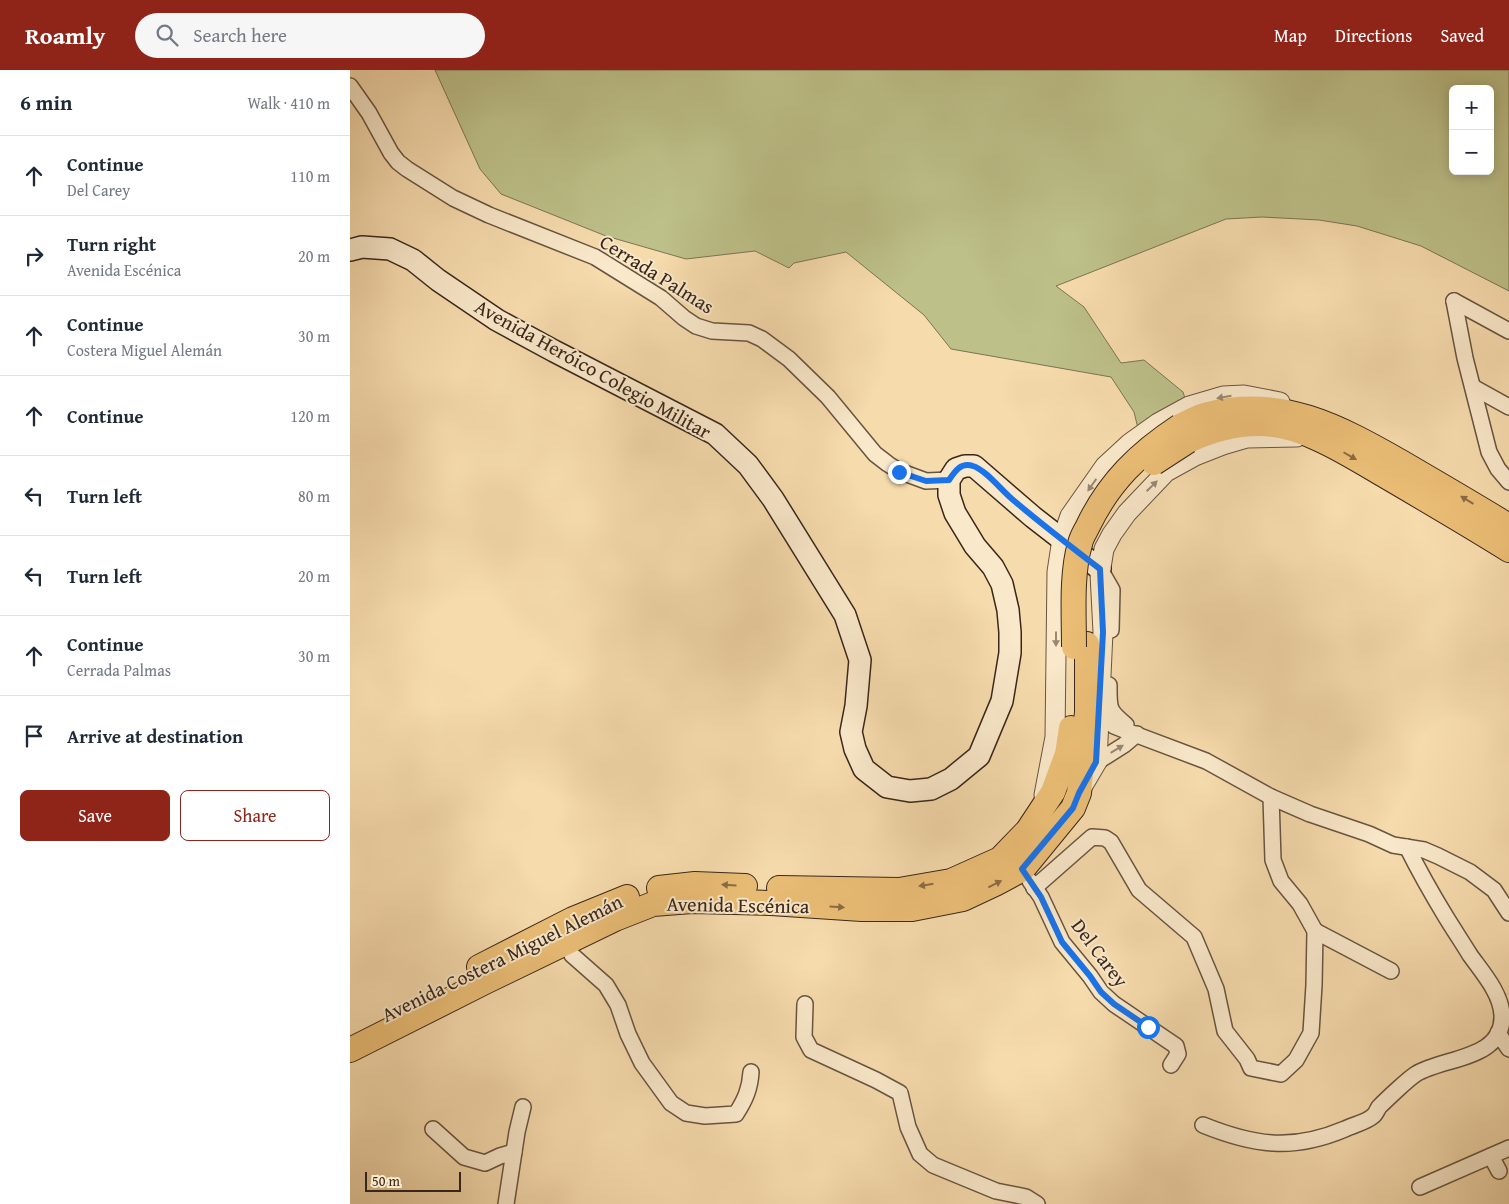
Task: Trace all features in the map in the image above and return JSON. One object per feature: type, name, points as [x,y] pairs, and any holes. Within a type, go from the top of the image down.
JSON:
[{"type":"main road","name":"Avenida Heróico Colegio Militar","points":[[350,250],[362,247],[390,249],[412,260],[497,320],[554,352],[715,434],[748,464],[773,499],[844,616],[860,660],[856,706],[851,732],[855,749],[864,769],[887,787],[910,791],[931,788],[951,780],[980,756],[1002,701],[1007,680],[1010,632],[1008,610],[1002,584],[993,567],[975,546],[954,513],[949,495],[949,480]]},
{"type":"main road","points":[[1039,835],[1073,808],[1079,793],[1087,712],[1073,586],[1080,544],[1094,514],[1111,487],[1128,466],[1153,444],[1184,434],[1206,414],[1237,409],[1263,408],[1286,411],[1317,429],[1337,448],[1450,513],[1509,550]]},
{"type":"main road","points":[[1317,429],[1367,442],[1509,526]]},
{"type":"main road","points":[[949,480],[956,469],[964,466],[974,466],[1062,540],[1100,569]]},
{"type":"main road","points":[[1039,835],[1041,810],[1053,792],[1067,754],[1081,645]]},
{"type":"main road","name":"Avenida Escénica","points":[[350,1050],[567,942],[615,919],[653,904],[692,900],[862,909],[912,909],[963,899],[995,884],[1028,878],[1039,835]]},
{"type":"main road","name":"Avenida Costera Miguel Alemán","points":[[350,1033],[573,919],[644,890],[695,884],[899,890],[952,881],[1000,859],[1039,835]]},
{"type":"street","name":"Cerrada Palmas","points":[[350,86],[369,113],[390,153],[407,170],[438,187],[453,198],[489,215],[595,257],[661,298],[696,326],[712,331],[749,333],[762,339],[789,359],[828,397],[876,454],[888,464],[899,472],[926,481],[949,480]]},
{"type":"street","points":[[1509,331],[1454,301],[1489,452],[1498,469],[1509,482]]},
{"type":"street","points":[[1473,387],[1509,407]]},
{"type":"street","points":[[1041,810],[1056,737],[1057,572],[1062,540],[1070,516],[1105,466],[1130,443],[1158,423],[1189,406],[1223,396],[1244,394],[1292,405],[1317,429]]},
{"type":"street","points":[[1079,793],[1096,762],[1100,716],[1103,632],[1100,569],[1104,549],[1112,534],[1133,506],[1166,472],[1194,456],[1247,438],[1317,429]]},
{"type":"street","points":[[1100,569],[1112,590],[1109,703],[1112,713],[1136,734]]},
{"type":"street","points":[[1100,716],[1114,726],[1206,761],[1271,796],[1310,814],[1369,834],[1393,845],[1424,850],[1470,872],[1494,890],[1509,913]]},
{"type":"street","points":[[1096,762],[1124,745],[1136,734]]},
{"type":"street","points":[[1028,878],[1092,837],[1105,838],[1111,842],[1139,890],[1194,937],[1216,990],[1225,1031],[1247,1059],[1251,1068],[1281,1074],[1296,1060],[1311,1033],[1315,932],[1300,904],[1281,881],[1273,860],[1271,796]]},
{"type":"street","points":[[1203,1126],[1252,1141],[1289,1144],[1331,1135],[1372,1117],[1379,1107],[1415,1074],[1478,1052],[1494,1041],[1498,1033],[1502,1014],[1497,999],[1487,978],[1445,915],[1407,847]]},
{"type":"street","name":"Del Carey","points":[[1028,878],[1041,897],[1062,942],[1101,992],[1114,1004],[1176,1046],[1178,1054],[1171,1065]]},
{"type":"street","points":[[1315,932],[1391,971]]},
{"type":"street","points":[[567,942],[572,955],[606,985],[618,1005],[628,1034],[642,1063],[671,1102],[686,1114],[705,1116],[736,1114],[746,1100],[751,1072]]},
{"type":"street","points":[[805,1004],[804,1037],[811,1050],[900,1093],[908,1127],[920,1154],[933,1165],[996,1191],[1026,1197],[1037,1204]]},
{"type":"street","points":[[1498,1033],[1509,1049]]},
{"type":"street","points":[[506,1204],[516,1132],[523,1107]]},
{"type":"street","points":[[432,1129],[464,1158],[485,1163],[514,1152]]},
{"type":"street","points":[[1420,1187],[1509,1148]]},
{"type":"street","points":[[1491,1156],[1499,1171]]},
{"type":"green space","points":[[435,70],[1509,70],[1509,291],[1421,246],[1357,226],[1319,220],[1262,217],[1226,219],[1056,286],[1084,307],[1121,363],[1144,360],[1183,392],[1190,414],[1142,445],[1134,412],[1111,377],[951,349],[924,315],[846,252],[794,263],[789,268],[755,251],[686,259],[606,236],[501,194],[480,169]]},
{"type":"route","points":[[899,472],[926,481],[949,480],[956,469],[964,466],[974,466],[1010,498],[1100,569],[1103,632],[1100,716],[1096,762],[1073,808],[1022,869],[1041,897],[1062,942],[1101,992],[1114,1004],[1148,1027]]}]
